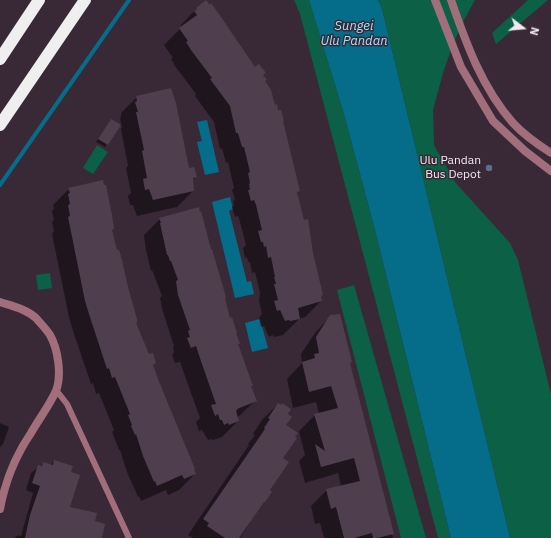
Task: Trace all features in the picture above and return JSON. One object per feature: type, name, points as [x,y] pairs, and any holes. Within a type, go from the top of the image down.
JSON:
[{"type":"highway","points":[[0,59],[40,0]]},
{"type":"highway","points":[[0,125],[85,0]]},
{"type":"street","points":[[435,0],[461,67],[493,121],[525,151],[551,171]]},
{"type":"street","points":[[451,0],[469,50],[493,97],[513,123],[534,142],[551,153]]},
{"type":"street","points":[[0,302],[19,308],[35,318],[50,335],[59,359],[56,390],[42,417],[30,433],[14,463],[0,509]]},
{"type":"lane","points":[[56,390],[67,404],[129,538]]},
{"type":"green space","points":[[294,0],[309,0],[344,114],[376,234],[451,538],[438,538],[300,14]]},
{"type":"green space","points":[[378,0],[475,0],[453,44],[443,73],[433,110],[434,145],[455,182],[510,243],[518,260],[551,394],[551,538],[510,538],[382,9]]},
{"type":"green space","points":[[528,0],[548,0],[496,44],[492,33]]},
{"type":"green space","points":[[97,145],[108,152],[93,174],[83,168]]},
{"type":"green space","points":[[50,273],[52,288],[38,290],[36,275]]},
{"type":"green space","points":[[354,285],[426,538],[401,538],[337,290]]},
{"type":"water","name":"Sungei Ulu Pandan","points":[[309,0],[378,0],[382,9],[510,538],[451,538],[376,234],[344,114]]},
{"type":"water","points":[[207,120],[219,172],[205,175],[197,142],[202,141],[197,122]]},
{"type":"water","points":[[230,197],[233,209],[229,211],[247,282],[251,281],[254,294],[235,298],[212,202]]},
{"type":"water","points":[[260,319],[268,348],[252,352],[245,323]]},
{"type":"building","points":[[206,0],[210,5],[211,3],[255,67],[259,64],[266,73],[263,75],[267,80],[265,81],[271,90],[275,105],[277,104],[278,110],[281,110],[300,191],[297,192],[304,220],[308,219],[313,253],[323,295],[321,296],[322,301],[298,308],[300,319],[285,321],[280,310],[277,311],[274,301],[278,300],[274,284],[276,284],[271,257],[268,258],[266,246],[264,247],[263,242],[261,242],[258,231],[262,230],[256,205],[254,200],[251,201],[248,190],[250,190],[248,173],[250,172],[244,147],[242,147],[238,133],[236,133],[230,106],[210,79],[212,78],[191,50],[186,42],[188,41],[179,28],[197,15],[194,11]]},
{"type":"building","points":[[171,88],[176,103],[189,168],[194,167],[197,177],[193,178],[194,191],[153,200],[149,189],[145,190],[143,179],[147,178],[142,151],[144,150],[135,102],[137,101],[136,96]]},
{"type":"building","points":[[111,119],[121,125],[108,145],[98,139]]},
{"type":"building","points":[[103,180],[104,185],[106,185],[112,215],[114,229],[112,230],[117,250],[119,250],[122,260],[137,319],[136,323],[149,354],[153,353],[156,363],[153,365],[196,474],[184,479],[182,475],[157,486],[143,456],[136,434],[135,435],[131,426],[132,425],[128,415],[130,414],[115,377],[112,378],[109,368],[107,369],[85,301],[68,217],[70,216],[68,205],[70,204],[68,194],[70,193],[68,188]]},
{"type":"building","points":[[199,207],[226,297],[230,318],[232,317],[240,344],[238,344],[257,401],[237,409],[236,411],[239,421],[229,425],[228,423],[224,425],[218,414],[215,416],[211,405],[216,404],[196,346],[191,348],[187,338],[190,337],[188,331],[190,330],[178,295],[176,281],[178,280],[171,261],[167,255],[159,218]]},
{"type":"building","points":[[340,314],[352,362],[350,363],[394,534],[377,538],[373,538],[372,533],[354,538],[344,538],[336,507],[331,509],[326,489],[360,481],[354,458],[321,467],[315,444],[325,451],[314,414],[338,408],[331,386],[309,392],[302,362],[315,358],[314,354],[319,353],[316,337],[330,315]]},
{"type":"building","points":[[278,403],[282,405],[282,403],[291,409],[288,414],[292,417],[286,425],[298,433],[295,437],[297,438],[283,458],[289,462],[270,490],[272,492],[239,538],[225,538],[207,526],[209,523],[203,519],[265,429],[264,428],[270,419],[268,418]]},
{"type":"building","points":[[54,460],[73,466],[71,472],[80,475],[70,507],[97,513],[95,521],[105,524],[102,538],[25,538],[30,515],[40,486],[32,483],[38,465],[42,466],[43,462],[53,465]]},
{"type":"waterway","points":[[0,185],[129,0]]},
{"type":"place","name":"Ulu Pandan Bus Depot","points":[[489,168]]}]
